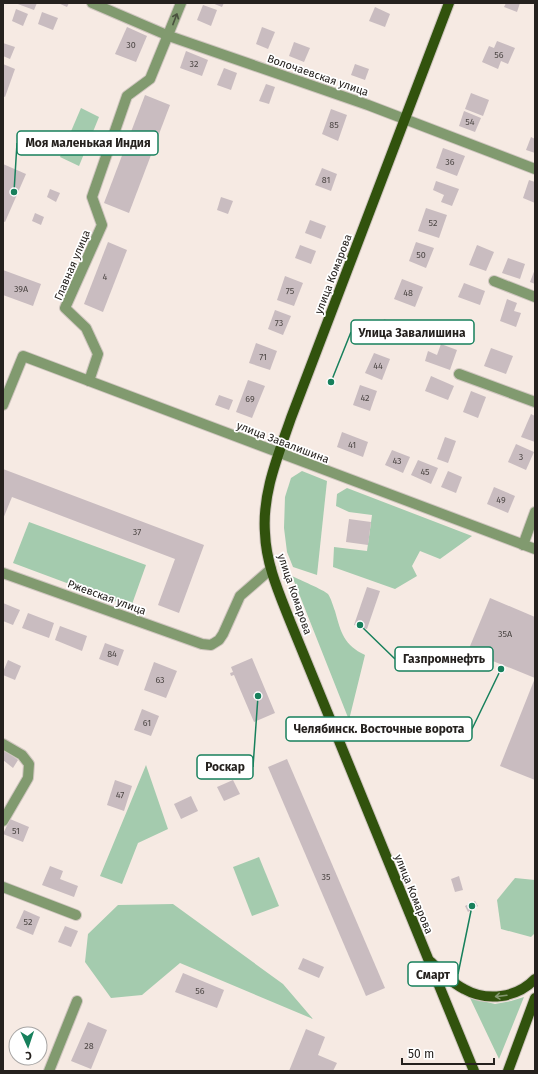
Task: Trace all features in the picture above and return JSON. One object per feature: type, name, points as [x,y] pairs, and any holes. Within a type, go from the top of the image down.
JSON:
[{"type":"main road","name":"улица Комарова","points":[[448,3],[279,453],[269,483],[265,511],[265,534],[271,569],[290,621],[474,1071]]},
{"type":"main road","points":[[429,960],[460,987],[482,996],[492,997],[512,994],[521,991],[535,979]]},
{"type":"main road","points":[[508,1071],[535,998]]},
{"type":"street","name":"Волочаевская улица","points":[[92,3],[169,36],[404,119],[535,169]]},
{"type":"street","name":"Главная улица","points":[[89,381],[98,354],[86,328],[65,308],[102,225],[92,197],[127,96],[150,79],[169,36],[181,3]]},
{"type":"street","points":[[494,281],[535,297]]},
{"type":"street","name":"улица Завалишина","points":[[3,404],[23,356],[535,549]]},
{"type":"street","points":[[459,374],[535,402]]},
{"type":"street","points":[[523,545],[535,512]]},
{"type":"street","name":"Ржевская улица","points":[[3,573],[202,644],[210,645],[219,640],[224,634],[240,596],[271,569]]},
{"type":"street","points":[[3,744],[22,755],[29,764],[28,778],[3,820]]},
{"type":"street","points":[[3,887],[76,915]]},
{"type":"street","points":[[50,1071],[77,1001]]},
{"type":"green space","points":[[81,108],[99,117],[79,166],[60,157]]},
{"type":"green space","points":[[302,471],[327,481],[317,575],[293,567],[287,552],[284,528],[285,497],[291,478]]},
{"type":"green space","points":[[347,488],[472,536],[440,559],[420,551],[412,566],[417,576],[395,589],[333,567],[334,547],[367,551],[372,515],[349,512],[336,506],[337,494]]},
{"type":"green space","points":[[29,522],[146,565],[131,607],[13,563]]},
{"type":"green space","points":[[292,576],[328,594],[344,638],[352,647],[365,655],[349,720]]},
{"type":"green space","points":[[146,765],[168,829],[138,843],[122,884],[100,876]]},
{"type":"green space","points":[[259,857],[279,906],[252,916],[233,867]]},
{"type":"green space","points":[[515,878],[535,880],[535,933],[531,937],[501,929],[497,900]]},
{"type":"green space","points":[[173,904],[283,984],[313,1019],[180,963],[142,995],[111,998],[85,962],[88,934],[118,905]]},
{"type":"green space","points":[[524,997],[499,1059],[470,998],[495,1004]]},
{"type":"building","points":[[15,3],[37,3],[34,10]]},
{"type":"building","points":[[58,3],[69,3],[67,7]]},
{"type":"building","points":[[212,3],[224,3],[222,7]]},
{"type":"building","points":[[506,3],[520,3],[517,12],[504,7]]},
{"type":"building","points":[[203,5],[217,10],[211,26],[197,20]]},
{"type":"building","points":[[375,7],[390,14],[385,27],[369,21]]},
{"type":"building","points":[[16,9],[28,14],[23,26],[12,21]]},
{"type":"building","points":[[42,12],[58,18],[53,30],[38,24]]},
{"type":"building","points":[[127,27],[147,36],[136,62],[115,54]]},
{"type":"building","points":[[262,27],[275,32],[268,49],[256,44]]},
{"type":"building","points":[[497,41],[515,48],[508,64],[501,61],[498,69],[482,62],[489,46],[494,48]]},
{"type":"building","points":[[294,42],[310,48],[304,62],[289,56]]},
{"type":"building","points":[[3,43],[15,47],[10,59],[3,56]]},
{"type":"building","points":[[186,51],[208,60],[202,76],[180,68]]},
{"type":"building","points":[[3,64],[15,69],[5,97],[3,96]]},
{"type":"building","points":[[355,64],[369,69],[365,80],[351,75]]},
{"type":"building","points":[[224,68],[237,73],[231,90],[217,85]]},
{"type":"building","points":[[266,84],[275,87],[269,104],[259,101]]},
{"type":"building","points":[[471,93],[489,100],[483,116],[465,109]]},
{"type":"building","points":[[145,95],[170,105],[129,213],[104,203]]},
{"type":"building","points":[[331,109],[347,115],[338,141],[322,134]]},
{"type":"building","points":[[464,111],[481,118],[475,132],[459,126]]},
{"type":"building","points":[[531,137],[535,139],[535,153],[526,150]]},
{"type":"building","points":[[443,148],[465,156],[457,176],[436,168]]},
{"type":"building","points":[[3,164],[26,174],[5,222],[3,221]]},
{"type":"building","points":[[322,168],[337,174],[331,191],[315,185]]},
{"type":"building","points":[[529,180],[535,182],[535,203],[523,198]]},
{"type":"building","points":[[436,181],[459,189],[452,206],[441,202],[444,195],[433,190]]},
{"type":"building","points":[[50,189],[60,193],[56,202],[47,197]]},
{"type":"building","points":[[221,197],[233,201],[228,214],[217,210]]},
{"type":"building","points":[[426,208],[447,215],[439,238],[418,231]]},
{"type":"building","points":[[35,213],[44,217],[41,225],[32,221]]},
{"type":"building","points":[[310,220],[326,226],[321,239],[305,233]]},
{"type":"building","points":[[108,242],[127,250],[103,312],[84,304]]},
{"type":"building","points":[[416,242],[434,248],[426,268],[409,261]]},
{"type":"building","points":[[300,245],[316,251],[311,264],[295,258]]},
{"type":"building","points":[[477,245],[494,252],[486,271],[469,265]]},
{"type":"building","points":[[508,258],[525,264],[520,279],[502,273]]},
{"type":"building","points":[[535,269],[535,284],[530,282]]},
{"type":"building","points":[[3,270],[41,284],[33,306],[3,295]]},
{"type":"building","points":[[285,276],[303,283],[294,306],[277,300]]},
{"type":"building","points":[[402,279],[423,287],[415,307],[394,299]]},
{"type":"building","points":[[464,283],[485,291],[480,305],[458,297]]},
{"type":"building","points":[[507,299],[517,303],[514,311],[521,313],[516,327],[500,321]]},
{"type":"building","points":[[275,310],[291,316],[283,335],[268,329]]},
{"type":"building","points":[[384,319],[400,325],[394,341],[378,336]]},
{"type":"building","points":[[256,343],[277,351],[270,370],[249,363]]},
{"type":"building","points":[[441,344],[457,350],[450,370],[425,361],[428,351],[437,355]]},
{"type":"building","points":[[491,348],[513,356],[506,374],[484,366]]},
{"type":"building","points":[[374,353],[390,359],[382,380],[365,373]]},
{"type":"building","points":[[431,376],[454,386],[448,400],[425,391]]},
{"type":"building","points":[[248,380],[265,386],[252,418],[236,412]]},
{"type":"building","points":[[360,385],[377,391],[370,411],[353,405]]},
{"type":"building","points":[[471,391],[486,397],[478,418],[463,412]]},
{"type":"building","points":[[219,395],[233,400],[229,410],[215,405]]},
{"type":"building","points":[[531,414],[535,416],[535,442],[521,437]]},
{"type":"building","points":[[342,432],[368,442],[363,457],[337,447]]},
{"type":"building","points":[[445,437],[456,441],[448,463],[437,459]]},
{"type":"building","points":[[516,444],[534,452],[526,470],[508,462]]},
{"type":"building","points":[[392,450],[410,457],[403,473],[385,465]]},
{"type":"building","points":[[418,460],[438,468],[431,484],[411,475]]},
{"type":"building","points":[[3,469],[204,545],[179,613],[158,605],[175,559],[12,497],[3,519]]},
{"type":"building","points":[[448,471],[462,477],[456,493],[441,487]]},
{"type":"building","points":[[494,487],[515,496],[508,513],[487,504]]},
{"type":"building","points":[[349,519],[371,522],[368,545],[346,542]]},
{"type":"building","points":[[367,587],[380,591],[367,629],[354,625]]},
{"type":"building","points":[[490,598],[535,617],[535,678],[468,651]]},
{"type":"building","points":[[3,603],[20,610],[13,625],[3,621]]},
{"type":"building","points":[[28,613],[54,623],[49,638],[22,628]]},
{"type":"building","points":[[60,626],[87,636],[82,651],[55,640]]},
{"type":"building","points":[[105,643],[124,650],[118,666],[99,659]]},
{"type":"building","points":[[252,658],[275,713],[254,722],[234,675],[231,676],[230,673],[233,672],[231,667]]},
{"type":"building","points":[[8,660],[21,666],[15,680],[3,675]]},
{"type":"building","points":[[154,662],[177,671],[166,698],[144,690]]},
{"type":"building","points":[[535,678],[535,780],[500,766]]},
{"type":"building","points":[[142,709],[159,716],[151,736],[134,730]]},
{"type":"building","points":[[3,749],[18,760],[13,768],[3,760]]},
{"type":"building","points":[[287,759],[385,988],[366,996],[268,767]]},
{"type":"building","points":[[115,780],[132,786],[124,811],[107,805]]},
{"type":"building","points":[[233,780],[240,794],[224,801],[217,787]]},
{"type":"building","points":[[191,796],[198,811],[181,819],[174,804]]},
{"type":"building","points":[[10,819],[29,827],[23,842],[3,834]]},
{"type":"building","points":[[50,866],[63,871],[60,879],[78,886],[74,897],[42,885]]},
{"type":"building","points":[[459,876],[463,890],[455,892],[451,879]]},
{"type":"building","points":[[475,901],[478,906],[468,912],[465,906]]},
{"type":"building","points":[[24,910],[40,917],[33,935],[16,928]]},
{"type":"building","points":[[65,926],[78,931],[71,947],[58,942]]},
{"type":"building","points":[[303,958],[324,967],[319,978],[298,969]]},
{"type":"building","points":[[183,973],[224,990],[217,1008],[175,992]]},
{"type":"building","points":[[88,1022],[107,1030],[91,1069],[71,1061]]},
{"type":"building","points":[[306,1029],[325,1037],[318,1055],[337,1063],[333,1071],[289,1071]]},
{"type":"place","name":"Моя маленькая Индия","points":[[14,192]]},
{"type":"place","name":"Улица Завалишина","points":[[331,382]]},
{"type":"place","name":"Газпромнефть","points":[[360,625]]},
{"type":"place","name":"Челябинск. Восточные ворота","points":[[501,669]]},
{"type":"place","name":"Роскар","points":[[258,696]]},
{"type":"place","name":"Смарт","points":[[472,906]]}]
